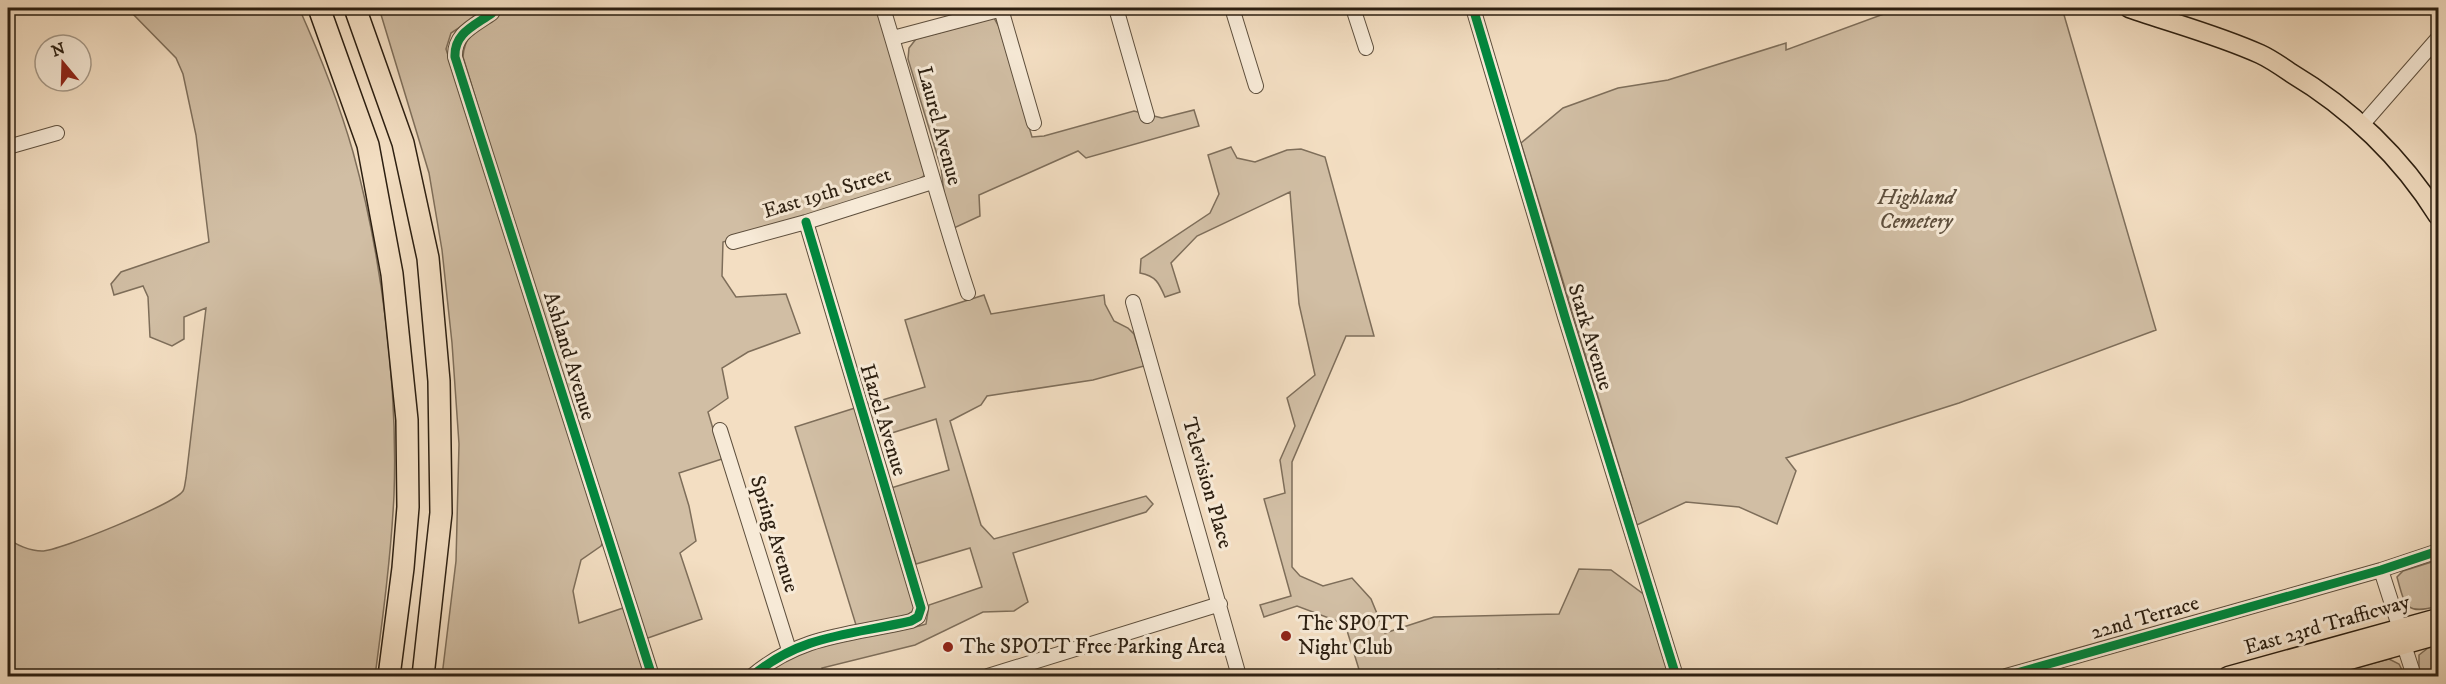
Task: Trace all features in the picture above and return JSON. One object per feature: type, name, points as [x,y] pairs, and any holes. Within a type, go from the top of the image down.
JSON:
[{"type":"highway","points":[[312,8],[333,43]]},
{"type":"highway","points":[[319,8],[368,145],[392,274],[407,420],[408,507],[403,568],[389,676]]},
{"type":"highway","points":[[358,11],[403,143],[428,258],[439,381],[441,513],[423,676]]},
{"type":"main road","points":[[2129,8],[2260,54],[2315,87],[2362,125],[2411,178],[2439,216]]},
{"type":"main road","name":"East 23rd Trafficway","points":[[2293,676],[2402,637],[2439,618]]},
{"type":"main road","name":"East 23rd Trafficway","points":[[2228,676],[2402,637],[2439,635]]},
{"type":"street","name":"Laurel Avenue","points":[[884,8],[933,182],[968,294]]},
{"type":"street","points":[[893,38],[1003,8],[1034,123]]},
{"type":"street","points":[[1116,8],[1147,116]]},
{"type":"street","points":[[1233,8],[1256,86]]},
{"type":"street","points":[[1353,8],[1366,48]]},
{"type":"street","name":"Stark Avenue","points":[[1473,8],[1564,317],[1676,676]]},
{"type":"street","name":"Ashland Avenue","points":[[494,9],[458,38],[454,45],[455,57],[652,676]]},
{"type":"street","points":[[2362,125],[2439,38]]},
{"type":"street","points":[[8,147],[57,133]]},
{"type":"street","name":"East 19th Street","points":[[733,242],[806,222],[933,182]]},
{"type":"street","name":"Hazel Avenue","points":[[789,650],[817,640],[908,622],[918,617],[921,608],[806,222]]},
{"type":"street","name":"Television Place","points":[[1133,302],[1239,676]]},
{"type":"street","name":"Spring Avenue","points":[[720,430],[789,650]]},
{"type":"street","name":"22nd Terrace","points":[[2006,676],[2381,570],[2439,551]]},
{"type":"street","points":[[2381,570],[2414,676]]},
{"type":"street","points":[[988,676],[1220,604]]},
{"type":"street","points":[[752,676],[789,650]]},
{"type":"green space","points":[[127,8],[299,8],[329,79],[348,134],[363,192],[380,278],[390,367],[395,454],[394,495],[389,563],[375,676],[8,676],[8,538],[33,550],[53,549],[139,516],[175,497],[185,487],[206,308],[184,317],[184,339],[172,346],[150,337],[148,297],[143,286],[114,295],[111,284],[121,272],[209,242],[196,135],[183,74],[176,58]]},
{"type":"green space","points":[[379,8],[481,8],[471,20],[451,33],[446,49],[578,463],[545,324],[463,57],[468,39],[504,8],[879,8],[925,167],[924,176],[916,181],[723,242],[722,276],[736,297],[786,294],[800,333],[748,352],[722,368],[728,398],[708,412],[722,459],[679,473],[696,541],[680,553],[702,619],[645,639],[608,530],[601,546],[581,560],[573,591],[579,623],[623,608],[646,676],[442,676],[456,561],[459,444],[452,343],[442,250],[429,173]]},
{"type":"green space","name":"Highland Cemetery","points":[[1900,8],[2062,8],[2156,330],[1959,403],[1786,458],[1796,471],[1777,524],[1739,507],[1686,502],[1637,525],[1521,143],[1563,108],[1618,88],[1668,80],[1786,43],[1786,50]]},
{"type":"green space","points":[[994,18],[999,27],[1032,137],[1044,136],[1134,111],[1162,118],[1194,110],[1199,126],[1086,158],[1078,151],[979,195],[980,216],[954,228],[944,193],[941,168],[908,59],[909,48],[916,39]]},
{"type":"green space","points":[[1231,147],[1237,158],[1255,162],[1287,150],[1301,149],[1325,157],[1374,336],[1346,336],[1292,462],[1292,567],[1300,576],[1323,586],[1352,578],[1371,599],[1385,633],[1434,617],[1559,614],[1579,569],[1611,570],[1646,596],[1671,676],[1526,676],[1498,669],[1489,676],[1361,676],[1345,624],[1297,606],[1264,617],[1260,605],[1291,596],[1264,499],[1285,493],[1280,460],[1295,426],[1287,398],[1315,375],[1299,304],[1290,192],[1197,236],[1171,263],[1180,292],[1165,297],[1156,281],[1140,273],[1141,259],[1210,213],[1219,194],[1208,155]]},
{"type":"green space","points":[[984,295],[991,314],[1104,295],[1105,304],[1114,321],[1134,334],[1144,366],[1093,380],[987,396],[981,405],[950,421],[981,525],[994,539],[1146,496],[1153,504],[1146,512],[1013,553],[1028,602],[1014,611],[983,612],[915,645],[822,668],[824,676],[760,676],[815,648],[846,639],[926,624],[929,605],[982,587],[970,548],[916,564],[891,488],[949,470],[936,419],[876,438],[866,405],[925,387],[905,320]]},
{"type":"green space","points":[[855,408],[915,605],[912,612],[904,617],[856,625],[795,427]]},
{"type":"green space","points":[[2438,560],[2438,606],[2413,609],[2405,602],[2397,577],[2403,571]]},
{"type":"green space","points":[[2438,645],[2438,676],[2425,676],[2419,669],[2419,655],[2428,648]]},
{"type":"green space","points":[[2389,659],[2399,664],[2405,676],[2324,676]]},
{"type":"cycle path","points":[[495,8],[492,13],[466,31],[458,42],[455,57],[652,676]]},
{"type":"cycle path","points":[[1473,8],[1565,317],[1676,676]]},
{"type":"cycle path","points":[[752,676],[771,662],[808,644],[848,633],[911,621],[918,617],[921,608],[806,222]]},
{"type":"cycle path","points":[[2006,676],[2381,570],[2438,551]]},
{"type":"place","name":"The SPOTT Night Club","points":[[1286,636]]},
{"type":"place","name":"The SPOTT Free Parking Area","points":[[948,647]]}]
